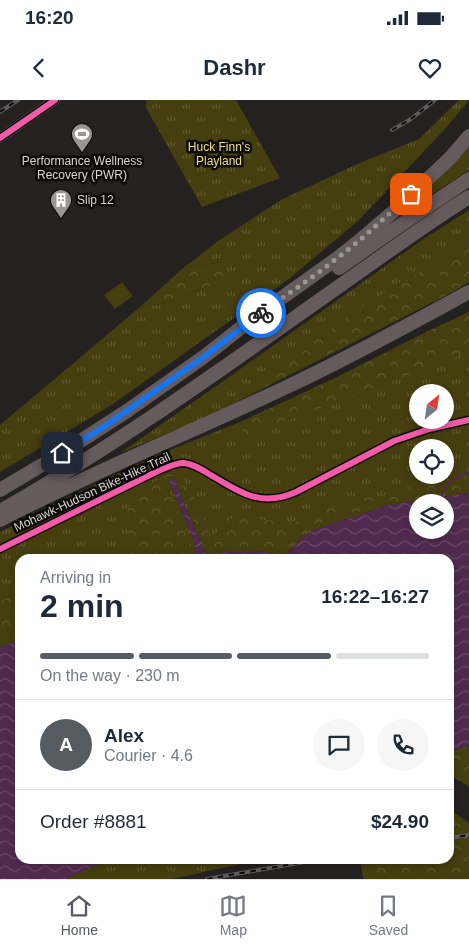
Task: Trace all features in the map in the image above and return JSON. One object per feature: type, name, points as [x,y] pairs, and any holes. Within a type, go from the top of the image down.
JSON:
[{"type":"highway","points":[[425,181],[469,128]]},
{"type":"highway","points":[[0,490],[91,435],[205,356],[252,319],[318,273],[394,211],[450,158],[469,136]]},
{"type":"highway","points":[[205,356],[258,325],[469,179]]},
{"type":"highway","points":[[0,511],[67,472],[152,417],[469,197]]},
{"type":"highway","points":[[0,520],[105,469],[331,366],[469,292]]},
{"type":"street","points":[[0,138],[55,100]]},
{"type":"green space","name":"Huck Finn's Playland","points":[[145,100],[236,100],[280,178],[202,207],[145,106],[147,103]]},
{"type":"green space","points":[[459,100],[469,100],[445,129],[358,221],[290,278],[113,404],[0,472],[0,425],[140,307],[168,303],[206,287],[223,283],[221,262],[182,269],[221,239],[281,200],[357,164],[419,139]]},
{"type":"green space","points":[[469,146],[469,170],[402,214]]},
{"type":"green space","points":[[469,210],[469,242],[449,258],[402,281],[207,417],[120,453],[422,240]]},
{"type":"green space","points":[[469,242],[469,282],[207,417],[355,312],[402,281],[449,258]]},
{"type":"green space","points":[[222,262],[226,271],[223,283],[206,287],[168,303],[140,307],[182,269]]},
{"type":"green space","points":[[122,282],[133,296],[115,309],[104,295]]},
{"type":"green space","points":[[469,312],[469,352],[244,437],[240,422]]},
{"type":"green space","points":[[469,348],[469,493],[454,495],[409,494],[409,502],[388,505],[316,529],[301,538],[285,554],[268,554],[266,551],[209,554],[203,548],[176,480],[170,483],[194,541],[195,554],[15,554],[15,642],[0,647],[0,532],[170,450],[240,422],[243,432]]},
{"type":"green space","points":[[174,473],[180,476],[193,496],[209,530],[211,541],[221,526],[242,514],[265,520],[296,522],[336,503],[371,497],[382,498],[415,484],[454,484],[454,474],[469,477],[469,490],[443,494],[409,494],[409,499],[384,503],[318,524],[290,545],[271,549],[218,551],[213,554],[203,544],[177,478],[172,476],[167,480],[172,498],[192,547],[189,554],[131,554],[128,544],[127,513],[134,494],[167,475]]},
{"type":"green space","points":[[15,594],[15,638],[0,643],[0,602]]},
{"type":"green space","points":[[469,746],[469,787],[454,777],[454,750]]},
{"type":"green space","points":[[454,812],[469,823],[469,879],[363,879],[361,864],[454,864]]},
{"type":"green space","points":[[98,864],[240,864],[172,879],[66,879]]},
{"type":"water","points":[[172,477],[176,480],[203,548],[208,554],[195,554],[194,541],[170,479]]},
{"type":"water","points":[[469,493],[469,746],[454,750],[454,554],[285,554],[292,550],[301,538],[316,529],[388,505],[409,502],[409,539],[454,539],[454,495]]},
{"type":"water","points":[[224,551],[266,551],[268,554],[220,554]]},
{"type":"water","points":[[15,642],[15,864],[98,864],[66,879],[0,879],[0,647]]},
{"type":"waterway","points":[[442,494],[452,481],[469,473]]},
{"type":"railway","points":[[0,112],[18,100]]},
{"type":"railway","points":[[392,130],[411,119],[435,100]]},
{"type":"railway","points":[[454,837],[469,835]]},
{"type":"railway","points":[[207,879],[293,864]]},
{"type":"cycle path","points":[[0,138],[55,100]]},
{"type":"cycle path","name":"Mohawk-Hudson Bike-Hike Trail","points":[[0,549],[158,471],[174,465],[191,464],[251,496],[261,498],[283,497],[394,441],[429,429],[469,420]]},
{"type":"way so far","points":[[261,313],[318,273],[359,241],[411,194]]},
{"type":"place","name":"Performance Wellness Recovery (PWR)","points":[[82,153]]},
{"type":"place","name":"Slip 12","points":[[61,219]]},
{"type":"route","points":[[62,453],[105,426],[205,356],[261,313]]}]
